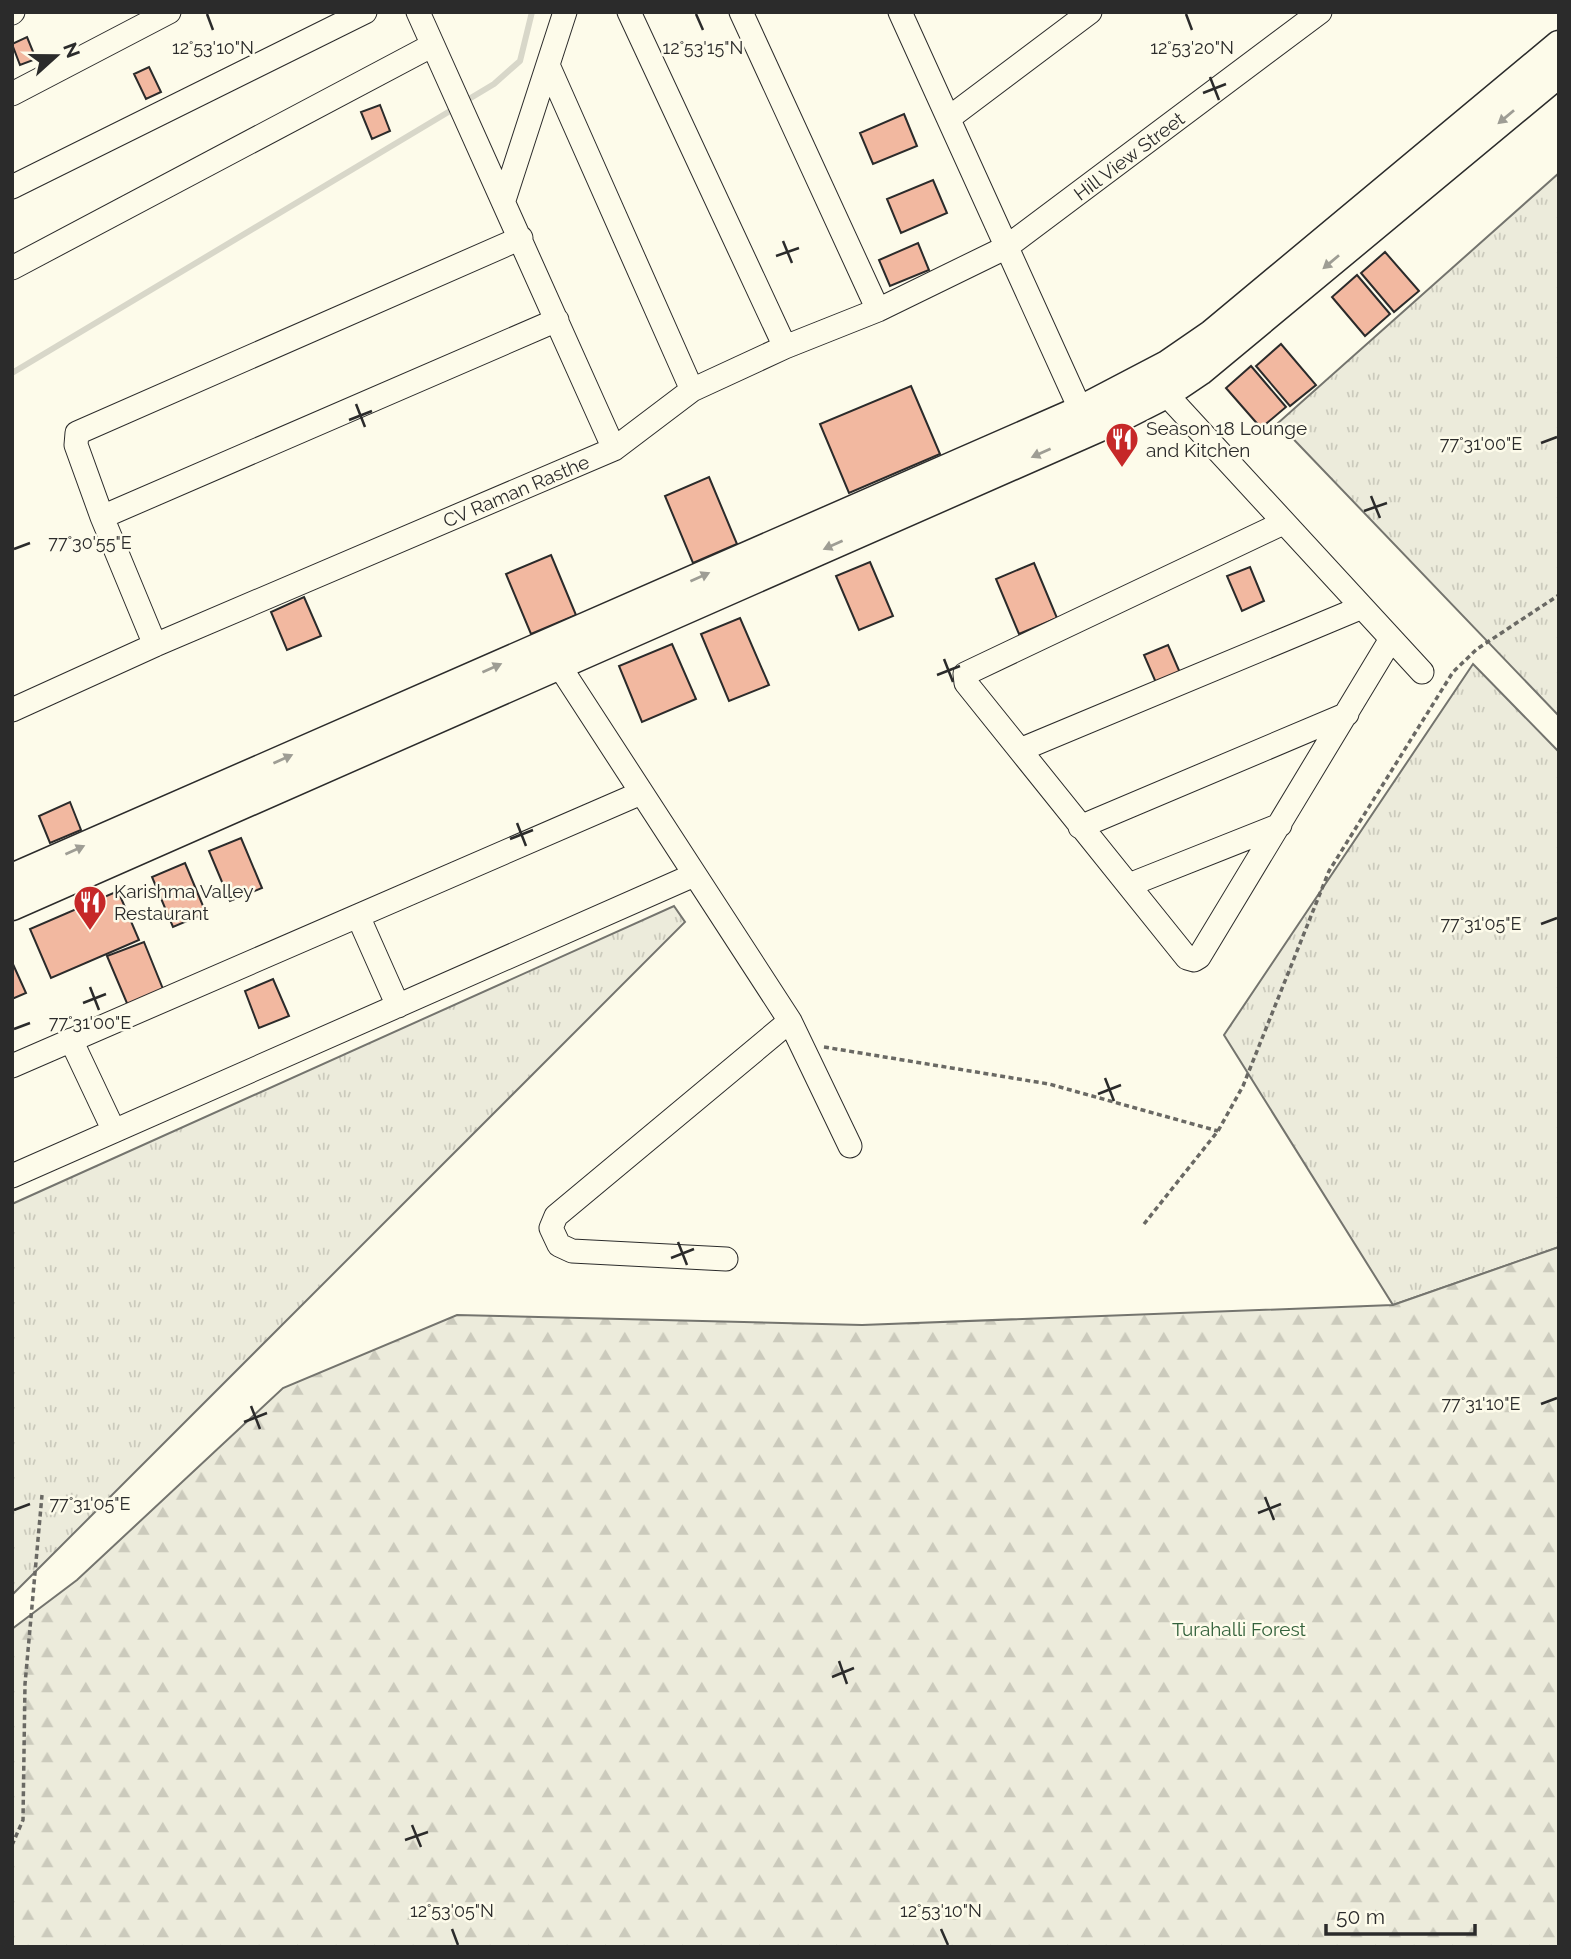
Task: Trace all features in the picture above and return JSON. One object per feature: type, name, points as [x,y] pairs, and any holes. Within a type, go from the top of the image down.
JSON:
[{"type":"main road","points":[[1086,421],[1194,348],[1559,45]]},
{"type":"main road","points":[[12,878],[552,655],[1086,421],[1166,394],[1200,371],[1559,73]]},
{"type":"main road","points":[[12,906],[552,655]]},
{"type":"street","points":[[12,94],[169,12]]},
{"type":"street","points":[[12,187],[365,12]]},
{"type":"street","points":[[418,12],[614,449]]},
{"type":"street","points":[[504,200],[565,12]]},
{"type":"street","points":[[629,12],[785,347]]},
{"type":"street","points":[[741,12],[878,310]]},
{"type":"street","points":[[900,12],[1005,248],[1086,421]]},
{"type":"street","name":"Hill View Street","points":[[1005,248],[1320,12]]},
{"type":"street","points":[[949,118],[1081,15]]},
{"type":"street","points":[[12,268],[431,46]]},
{"type":"street","points":[[548,65],[692,390]]},
{"type":"street","points":[[155,645],[102,517],[76,444],[81,430],[521,238]]},
{"type":"street","name":"CV Raman Rasthe","points":[[12,710],[155,645],[614,449],[692,390],[785,347],[878,310],[1005,248]]},
{"type":"street","points":[[102,517],[557,320]]},
{"type":"street","points":[[1166,394],[1360,608],[1422,672]]},
{"type":"street","points":[[1283,523],[967,671],[966,682],[1187,958],[1196,960],[1391,639]]},
{"type":"street","points":[[1020,750],[1360,608]]},
{"type":"street","points":[[552,655],[790,1021],[850,1146]]},
{"type":"street","points":[[1080,827],[1347,714]]},
{"type":"street","points":[[12,1066],[641,793]]},
{"type":"street","points":[[1129,885],[1280,825]]},
{"type":"street","points":[[12,1176],[694,875]]},
{"type":"street","points":[[358,916],[398,1006]]},
{"type":"street","points":[[726,1259],[572,1251],[559,1244],[551,1228],[556,1216],[790,1021]]},
{"type":"street","points":[[71,1041],[114,1131]]},
{"type":"path","points":[[1144,1224],[1218,1131],[1243,1086],[1329,871],[1453,672],[1477,649],[1559,595]]},
{"type":"path","points":[[801,1043],[1049,1084],[1218,1131]]},
{"type":"path","points":[[12,1845],[23,1820],[25,1684],[42,1495]]},
{"type":"green space","points":[[1559,173],[1559,715],[1558,715],[1278,423]]},
{"type":"green space","points":[[1473,664],[1559,752],[1559,1247],[1393,1305],[1224,1035]]},
{"type":"green space","points":[[674,906],[685,922],[12,1595],[12,1204]]},
{"type":"green space","name":"Turahalli Forest","points":[[1559,1247],[1559,1947],[12,1947],[12,1629],[77,1580],[283,1388],[457,1315],[862,1325],[1393,1305]]},
{"type":"building","points":[[27,37],[36,59],[20,65],[12,44]]},
{"type":"building","points":[[149,67],[161,92],[146,99],[134,74]]},
{"type":"building","points":[[380,105],[390,131],[372,139],[361,112]]},
{"type":"building","points":[[904,114],[917,146],[873,164],[860,133]]},
{"type":"building","points":[[933,180],[947,213],[901,233],[887,199]]},
{"type":"building","points":[[918,243],[929,270],[890,286],[879,260]]},
{"type":"building","points":[[1385,252],[1419,291],[1394,312],[1361,273]]},
{"type":"building","points":[[1357,275],[1390,314],[1365,336],[1332,297]]},
{"type":"building","points":[[1281,344],[1316,385],[1290,406],[1256,366]]},
{"type":"building","points":[[1251,366],[1286,407],[1261,428],[1226,388]]},
{"type":"building","points":[[911,386],[940,454],[849,493],[820,424]]},
{"type":"building","points":[[709,477],[737,544],[693,563],[665,496]]},
{"type":"building","points":[[551,555],[576,615],[531,634],[506,574]]},
{"type":"building","points":[[870,562],[893,616],[859,630],[836,576]]},
{"type":"building","points":[[1034,563],[1057,618],[1019,634],[996,579]]},
{"type":"building","points":[[1250,567],[1264,601],[1242,611],[1227,576]]},
{"type":"building","points":[[304,597],[321,636],[287,650],[271,612]]},
{"type":"building","points":[[740,618],[769,685],[729,701],[701,634]]},
{"type":"building","points":[[672,644],[696,699],[642,722],[619,666]]},
{"type":"building","points":[[1168,645],[1181,675],[1157,685],[1144,655]]},
{"type":"building","points":[[70,802],[81,830],[50,843],[39,816]]},
{"type":"building","points":[[241,838],[262,888],[230,901],[209,851]]},
{"type":"building","points":[[185,863],[206,913],[173,927],[152,877]]},
{"type":"building","points":[[118,891],[139,940],[51,978],[30,929]]},
{"type":"building","points":[[144,942],[165,994],[129,1008],[107,956]]},
{"type":"building","points":[[12,962],[26,993],[12,999]]},
{"type":"building","points":[[273,979],[289,1016],[259,1028],[245,991]]},
{"type":"waterway","points":[[464,102],[494,84],[520,61],[532,12]]},
{"type":"waterway","points":[[12,373],[455,108]]},
{"type":"place","name":"Season 18 Lounge and Kitchen","points":[[1122,469]]},
{"type":"place","name":"Karishma Valley Restaurant","points":[[90,932]]}]
